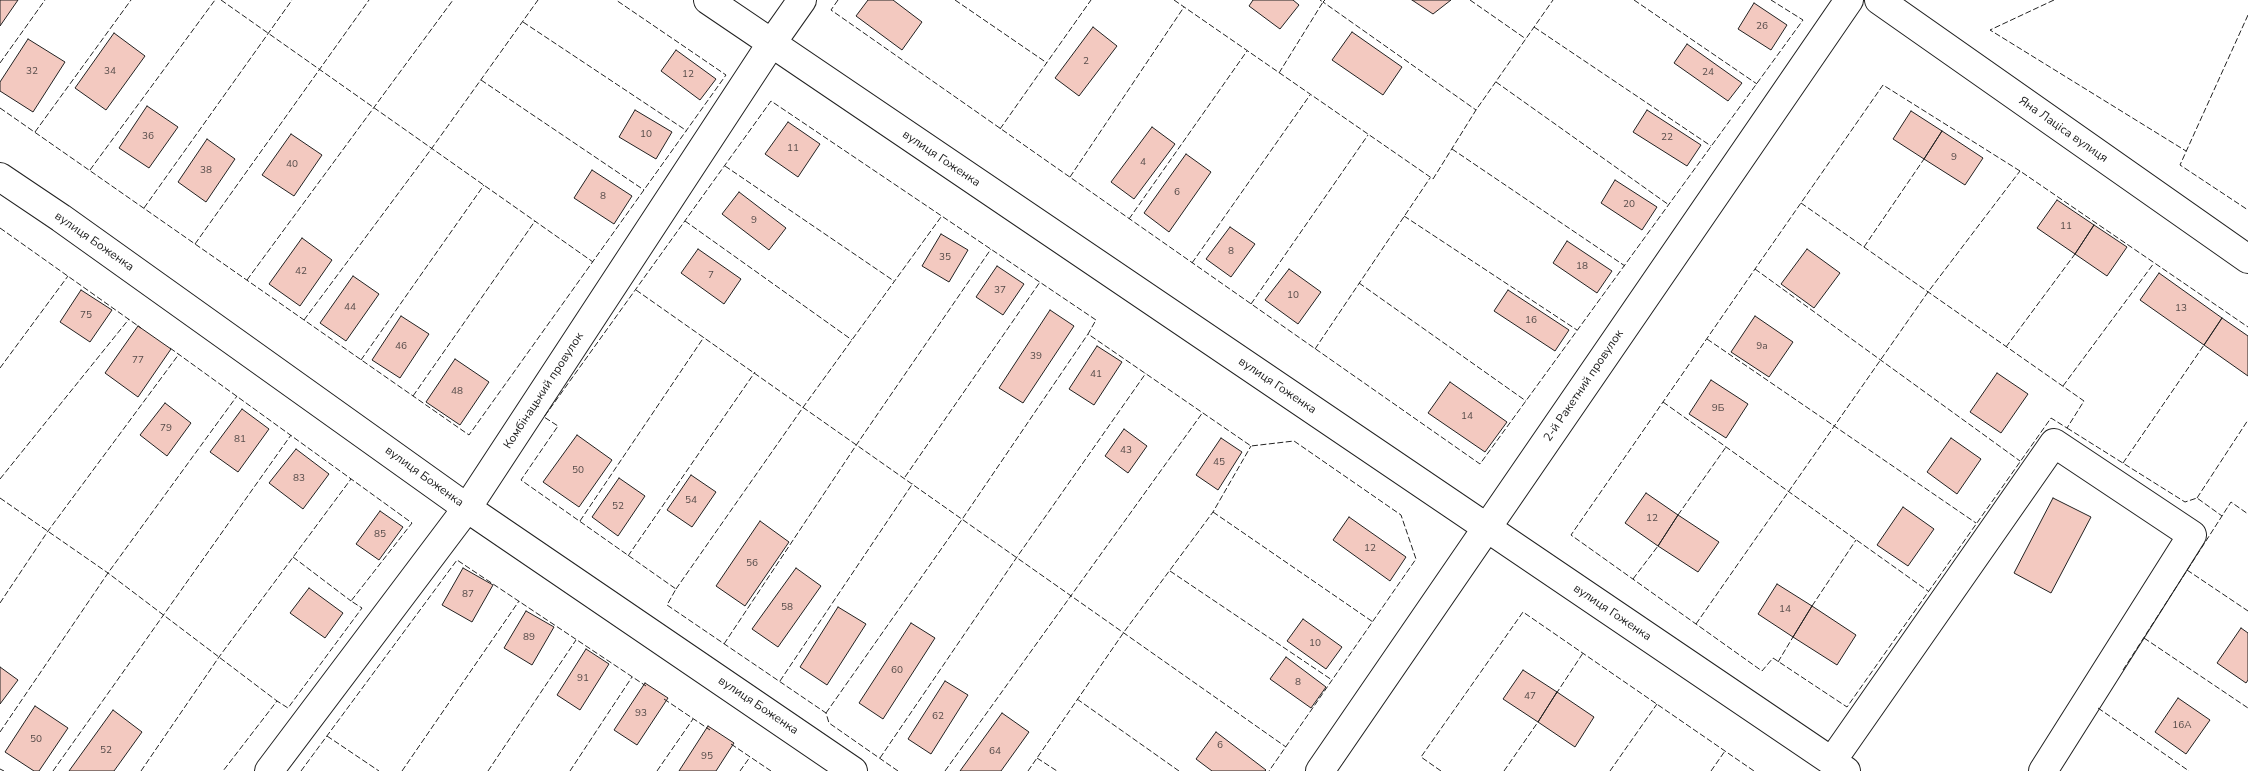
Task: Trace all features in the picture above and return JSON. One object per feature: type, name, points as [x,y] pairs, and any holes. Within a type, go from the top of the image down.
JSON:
[{"type":"street","name":"вулиця Гоженка","points":[[708,0],[1839,766]]},
{"type":"street","name":"Комбінацький провулок","points":[[269,771],[468,508],[771,44],[802,0]]},
{"type":"street","name":"2-й Ракетний провулок","points":[[1320,771],[1848,0]]},
{"type":"street","name":"Яна Лаціса вулиця","points":[[1879,0],[2248,259]]},
{"type":"street","name":"вулиця Боженка","points":[[0,177],[468,508],[853,771]]},
{"type":"street","points":[[1839,766],[2054,443],[2192,534],[2043,771]]},
{"type":"building","points":[[0,0],[18,0],[0,26]]},
{"type":"building","points":[[868,0],[893,0],[922,22],[902,50],[856,16]]},
{"type":"building","points":[[1253,0],[1293,0],[1299,5],[1280,29],[1249,6]]},
{"type":"building","points":[[1412,0],[1451,0],[1433,14]]},
{"type":"building","points":[[1754,3],[1787,25],[1771,50],[1738,29]]},
{"type":"building","points":[[1093,27],[1117,46],[1079,96],[1055,78]]},
{"type":"building","points":[[1352,32],[1402,67],[1383,95],[1332,60]]},
{"type":"building","points":[[114,33],[145,56],[106,110],[75,88]]},
{"type":"building","points":[[28,39],[65,62],[33,112],[0,91],[0,82]]},
{"type":"building","points":[[1687,44],[1742,83],[1728,101],[1674,63]]},
{"type":"building","points":[[676,50],[716,79],[700,100],[661,71]]},
{"type":"building","points":[[147,106],[178,127],[149,168],[119,148]]},
{"type":"building","points":[[635,110],[672,132],[656,159],[619,137]]},
{"type":"building","points":[[1647,110],[1701,145],[1687,166],[1633,132]]},
{"type":"building","points":[[1911,111],[1942,131],[1924,159],[1893,139]]},
{"type":"building","points":[[788,122],[820,144],[798,177],[765,154]]},
{"type":"building","points":[[1152,127],[1175,144],[1134,199],[1111,182]]},
{"type":"building","points":[[1942,131],[1983,158],[1965,185],[1924,159]]},
{"type":"building","points":[[291,134],[322,155],[294,196],[262,175]]},
{"type":"building","points":[[207,139],[235,159],[206,202],[178,182]]},
{"type":"building","points":[[1186,154],[1211,172],[1169,232],[1144,213]]},
{"type":"building","points":[[592,170],[632,196],[614,224],[574,198]]},
{"type":"building","points":[[1615,180],[1657,207],[1642,230],[1601,203]]},
{"type":"building","points":[[739,192],[786,228],[769,250],[722,214]]},
{"type":"building","points":[[2057,200],[2094,225],[2075,254],[2037,228]]},
{"type":"building","points":[[2094,225],[2127,247],[2107,276],[2075,254]]},
{"type":"building","points":[[1230,227],[1255,244],[1231,277],[1206,259]]},
{"type":"building","points":[[941,234],[968,250],[949,282],[922,266]]},
{"type":"building","points":[[302,238],[332,260],[300,306],[269,284]]},
{"type":"building","points":[[1567,241],[1612,271],[1597,293],[1553,263]]},
{"type":"building","points":[[698,249],[741,279],[724,304],[681,273]]},
{"type":"building","points":[[1807,249],[1840,273],[1814,308],[1781,284]]},
{"type":"building","points":[[997,266],[1024,284],[1003,315],[976,297]]},
{"type":"building","points":[[1289,269],[1321,292],[1298,324],[1265,300]]},
{"type":"building","points":[[2159,273],[2222,318],[2204,345],[2140,300]]},
{"type":"building","points":[[353,276],[379,294],[346,341],[320,323]]},
{"type":"building","points":[[81,290],[112,310],[90,342],[60,322]]},
{"type":"building","points":[[1508,290],[1569,330],[1555,351],[1494,311]]},
{"type":"building","points":[[1050,310],[1074,326],[1023,403],[999,388]]},
{"type":"building","points":[[401,316],[429,334],[400,378],[372,360]]},
{"type":"building","points":[[1755,316],[1793,342],[1769,377],[1731,352]]},
{"type":"building","points":[[2222,318],[2248,336],[2248,376],[2204,345]]},
{"type":"building","points":[[138,326],[171,349],[138,397],[105,373]]},
{"type":"building","points":[[1097,346],[1122,362],[1094,405],[1069,389]]},
{"type":"building","points":[[455,359],[489,382],[460,425],[426,402]]},
{"type":"building","points":[[1997,373],[2028,394],[2001,433],[1970,412]]},
{"type":"building","points":[[1711,380],[1748,404],[1726,438],[1689,414]]},
{"type":"building","points":[[1450,382],[1507,422],[1485,452],[1428,413]]},
{"type":"building","points":[[165,403],[191,423],[167,456],[140,435]]},
{"type":"building","points":[[242,409],[269,429],[238,472],[210,452]]},
{"type":"building","points":[[1124,429],[1147,446],[1128,473],[1105,456]]},
{"type":"building","points":[[577,435],[612,460],[579,507],[543,482]]},
{"type":"building","points":[[1221,438],[1242,452],[1218,490],[1196,475]]},
{"type":"building","points":[[1951,438],[1981,459],[1957,494],[1927,472]]},
{"type":"building","points":[[296,449],[329,474],[303,509],[269,483]]},
{"type":"building","points":[[691,475],[716,492],[692,527],[667,510]]},
{"type":"building","points":[[619,478],[645,496],[618,536],[592,517]]},
{"type":"building","points":[[1646,493],[1678,515],[1658,546],[1625,523]]},
{"type":"building","points":[[2053,498],[2091,517],[2051,593],[2014,573]]},
{"type":"building","points":[[1903,507],[1934,529],[1908,566],[1877,545]]},
{"type":"building","points":[[380,511],[403,527],[379,560],[356,544]]},
{"type":"building","points":[[1678,515],[1719,542],[1698,572],[1658,546]]},
{"type":"building","points":[[1349,517],[1406,557],[1390,581],[1333,540]]},
{"type":"building","points":[[760,521],[789,542],[745,606],[716,586]]},
{"type":"building","points":[[463,568],[493,585],[472,622],[442,605]]},
{"type":"building","points":[[796,568],[821,586],[778,647],[752,629]]},
{"type":"building","points":[[1777,584],[1812,606],[1793,637],[1758,614]]},
{"type":"building","points":[[309,588],[343,613],[325,638],[290,613]]},
{"type":"building","points":[[1812,606],[1856,635],[1837,665],[1793,637]]},
{"type":"building","points":[[838,607],[866,624],[827,685],[800,667]]},
{"type":"building","points":[[526,611],[554,627],[532,665],[504,648]]},
{"type":"building","points":[[1303,619],[1342,647],[1326,669],[1287,641]]},
{"type":"building","points":[[911,623],[935,638],[883,719],[859,703]]},
{"type":"building","points":[[2241,628],[2248,633],[2248,680],[2246,683],[2217,663]]},
{"type":"building","points":[[586,649],[609,664],[580,710],[557,695]]},
{"type":"building","points":[[1286,657],[1326,687],[1311,708],[1270,679]]},
{"type":"building","points":[[0,667],[18,680],[0,704]]},
{"type":"building","points":[[1523,670],[1557,692],[1538,722],[1503,699]]},
{"type":"building","points":[[945,681],[968,695],[931,754],[908,739]]},
{"type":"building","points":[[645,683],[668,698],[637,745],[614,730]]},
{"type":"building","points":[[1557,692],[1594,717],[1575,747],[1538,722]]},
{"type":"building","points":[[2178,698],[2210,720],[2186,754],[2155,732]]},
{"type":"building","points":[[35,706],[68,728],[39,771],[34,771],[5,752]]},
{"type":"building","points":[[113,710],[142,732],[114,771],[69,771]]},
{"type":"building","points":[[1002,713],[1029,732],[1001,771],[960,771]]},
{"type":"building","points":[[708,726],[734,743],[716,771],[679,771]]},
{"type":"building","points":[[1216,732],[1266,770],[1212,771],[1196,759]]},
{"type":"fence","points":[[0,63],[45,0]]},
{"type":"fence","points":[[35,132],[131,0]]},
{"type":"fence","points":[[90,170],[215,0]]},
{"type":"fence","points":[[221,0],[593,262]]},
{"type":"fence","points":[[144,208],[292,0]]},
{"type":"fence","points":[[195,244],[369,0]]},
{"type":"fence","points":[[247,280],[453,0]]},
{"type":"fence","points":[[304,320],[432,148],[538,0]]},
{"type":"fence","points":[[0,108],[469,435],[726,75],[616,0]]},
{"type":"fence","points":[[838,0],[831,10],[1480,464],[1803,20],[1771,0]]},
{"type":"fence","points":[[955,0],[1047,63]]},
{"type":"fence","points":[[1000,129],[1091,0]]},
{"type":"fence","points":[[1174,0],[1433,179],[1476,110],[1553,0]]},
{"type":"fence","points":[[1279,73],[1323,2],[1320,0]]},
{"type":"fence","points":[[1325,0],[1323,2],[1476,110]]},
{"type":"fence","points":[[1470,0],[1526,39]]},
{"type":"fence","points":[[1634,0],[1757,84]]},
{"type":"fence","points":[[2054,0],[1990,30],[2186,151]]},
{"type":"fence","points":[[1070,177],[1184,7]]},
{"type":"fence","points":[[2248,15],[2180,165],[2248,210]]},
{"type":"fence","points":[[523,22],[687,131]]},
{"type":"fence","points":[[1534,27],[1711,146]]},
{"type":"fence","points":[[1129,219],[1247,51]]},
{"type":"fence","points":[[481,80],[644,190]]},
{"type":"fence","points":[[1496,82],[1669,205]]},
{"type":"fence","points":[[1801,203],[2084,401],[2067,428],[2051,418],[1847,707],[1773,658],[1762,671],[1571,535],[1755,269],[1883,85],[2020,171],[2248,327]]},
{"type":"fence","points":[[1192,263],[1310,95]]},
{"type":"fence","points":[[898,771],[829,723],[826,713],[667,605],[676,589],[521,480],[558,426],[544,417],[771,101],[1096,320],[1088,334],[1251,446],[1294,441],[1401,515],[1416,559],[1269,771]]},
{"type":"fence","points":[[1251,304],[1368,135]]},
{"type":"fence","points":[[1452,149],[1625,266]]},
{"type":"fence","points":[[1864,247],[1924,159]]},
{"type":"fence","points":[[725,166],[894,281]]},
{"type":"fence","points":[[1696,624],[1928,292],[2020,171]]},
{"type":"fence","points":[[1315,349],[1430,178]]},
{"type":"fence","points":[[361,360],[484,185]]},
{"type":"fence","points":[[1404,216],[1577,330]]},
{"type":"fence","points":[[676,589],[804,406],[941,217]]},
{"type":"fence","points":[[413,396],[535,221]]},
{"type":"fence","points":[[685,221],[852,340]]},
{"type":"fence","points":[[0,228],[141,328]]},
{"type":"fence","points":[[724,644],[857,444],[991,249]]},
{"type":"fence","points":[[2006,347],[2075,254]]},
{"type":"fence","points":[[2063,386],[2154,263]]},
{"type":"fence","points":[[1755,269],[2020,461]]},
{"type":"fence","points":[[0,368],[68,276]]},
{"type":"fence","points":[[905,477],[1040,282]]},
{"type":"fence","points":[[1359,283],[1526,401]]},
{"type":"fence","points":[[636,290],[1286,747]]},
{"type":"fence","points":[[0,479],[129,319]]},
{"type":"fence","points":[[826,713],[963,518],[1088,334]]},
{"type":"fence","points":[[580,521],[704,337]]},
{"type":"fence","points":[[1707,339],[1976,523]]},
{"type":"fence","points":[[2123,463],[2204,345]]},
{"type":"fence","points":[[170,348],[412,523],[351,601],[362,608],[288,708],[277,701],[223,771]]},
{"type":"fence","points":[[0,603],[48,531],[179,354]]},
{"type":"fence","points":[[628,556],[755,372]]},
{"type":"fence","points":[[880,758],[1017,557],[1146,373]]},
{"type":"fence","points":[[0,732],[108,573],[237,396]]},
{"type":"fence","points":[[1663,402],[1928,591]]},
{"type":"fence","points":[[945,771],[1203,412]]},
{"type":"fence","points":[[2197,498],[2248,420]]},
{"type":"fence","points":[[2067,428],[2185,502],[2197,498],[2222,516]]},
{"type":"fence","points":[[53,771],[291,435]]},
{"type":"fence","points":[[1028,771],[1124,632],[1213,512],[1251,446]]},
{"type":"fence","points":[[1678,515],[1726,447]]},
{"type":"fence","points":[[141,771],[219,657],[351,479]]},
{"type":"fence","points":[[780,681],[913,483]]},
{"type":"fence","points":[[0,498],[108,573],[277,701]]},
{"type":"fence","points":[[2123,670],[2231,502],[2248,514]]},
{"type":"fence","points":[[1213,512],[1373,622]]},
{"type":"fence","points":[[1812,606],[1856,540]]},
{"type":"fence","points":[[1633,579],[1658,546]]},
{"type":"fence","points":[[293,557],[351,601]]},
{"type":"fence","points":[[301,771],[457,560],[646,686]]},
{"type":"fence","points":[[2187,570],[2248,611]]},
{"type":"fence","points":[[1170,571],[1332,680]]},
{"type":"fence","points":[[402,771],[519,601]]},
{"type":"fence","points":[[1441,771],[1421,757],[1523,612],[1754,771]]},
{"type":"fence","points":[[1778,662],[1793,637]]},
{"type":"fence","points":[[2144,638],[2248,708]]},
{"type":"fence","points":[[488,771],[576,640]]},
{"type":"fence","points":[[1556,694],[1583,653]]},
{"type":"fence","points":[[570,771],[632,677]]},
{"type":"fence","points":[[664,699],[710,730]]},
{"type":"fence","points":[[1077,699],[1179,771]]},
{"type":"fence","points":[[1610,771],[1657,704]]},
{"type":"fence","points":[[2098,708],[2189,771]]},
{"type":"fence","points":[[657,771],[693,719]]},
{"type":"fence","points":[[1504,771],[1538,722]]},
{"type":"fence","points":[[327,736],[379,771]]},
{"type":"fence","points":[[731,744],[771,771]]},
{"type":"fence","points":[[1711,771],[1725,751]]},
{"type":"fence","points":[[740,771],[750,757]]},
{"type":"fence","points":[[1037,758],[1057,771]]},
{"type":"fence","points":[[0,769],[4,771]]}]
